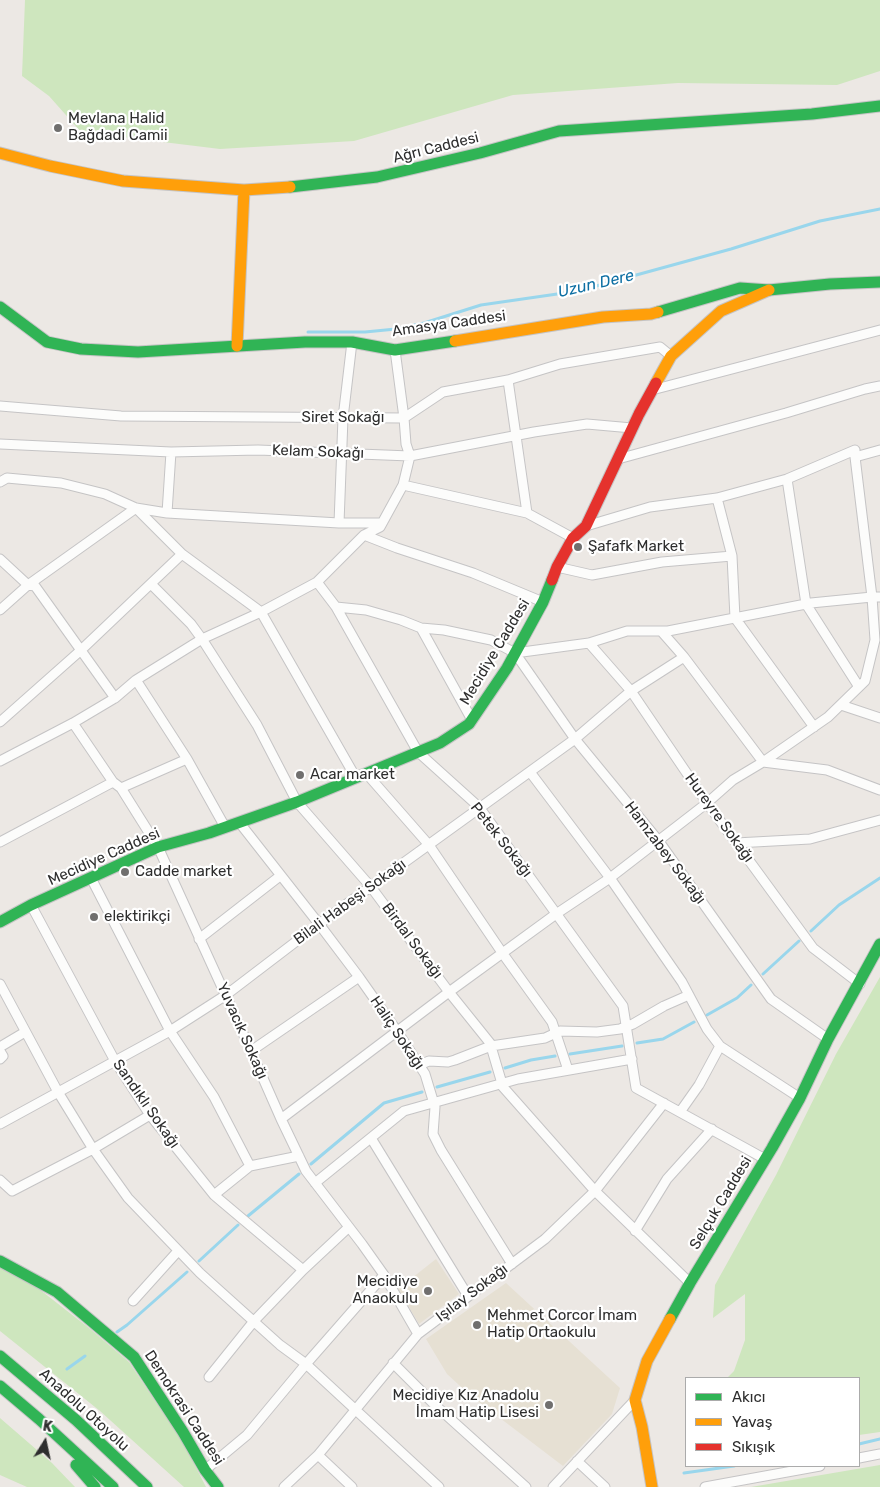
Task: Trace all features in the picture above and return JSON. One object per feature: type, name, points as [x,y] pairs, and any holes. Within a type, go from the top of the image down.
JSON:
[{"type":"main road","name":"Ağrı Caddesi","points":[[0,153],[50,166],[123,181],[244,190],[275,189],[377,177],[559,132],[812,114],[880,106]]},
{"type":"main road","points":[[237,346],[244,190]]},
{"type":"main road","name":"Amasya Caddesi","points":[[0,307],[47,342],[81,349],[138,352],[305,342],[352,342],[395,350],[604,317],[651,314],[740,288],[770,290],[830,284],[880,282]]},
{"type":"main road","name":"Mecidiye Caddesi","points":[[0,922],[31,905],[158,847],[225,827],[297,802],[440,743],[469,724],[515,653],[543,602],[557,567],[573,538],[586,526],[632,428],[671,356],[721,311],[770,290]]},
{"type":"main road","name":"Selçuk Caddesi","points":[[635,1400],[647,1361],[690,1283],[800,1098],[828,1040],[880,944]]},
{"type":"main road","name":"Demokrasi Caddesi","points":[[0,1261],[57,1292],[134,1357],[183,1432],[205,1470],[218,1487]]},
{"type":"main road","name":"Anadolu Otoyolu","points":[[0,1356],[76,1420],[147,1487]]},
{"type":"main road","points":[[0,1386],[113,1487]]},
{"type":"main road","points":[[635,1400],[642,1427],[652,1487]]},
{"type":"main road","points":[[38,1419],[95,1487]]},
{"type":"street","points":[[652,390],[880,330]]},
{"type":"street","points":[[339,523],[343,418],[352,342]]},
{"type":"street","name":"Siret Sokağı","points":[[0,406],[121,416],[404,418],[443,392],[508,380],[560,364],[660,347],[671,356]]},
{"type":"street","points":[[0,761],[73,724],[115,698],[136,680],[202,639],[261,612],[317,582],[364,535],[380,528],[403,485],[410,456],[406,444],[395,350]]},
{"type":"street","points":[[508,380],[526,513]]},
{"type":"street","points":[[618,459],[880,386]]},
{"type":"street","name":"Kelam Sokağı","points":[[0,444],[171,452],[258,450],[410,456],[586,424],[632,428]]},
{"type":"street","points":[[281,1119],[397,1030],[556,914],[610,878],[707,803],[733,780],[763,762],[828,717],[865,681],[876,640],[876,597],[855,450],[787,479],[717,498],[650,507],[586,526]]},
{"type":"street","points":[[855,457],[880,450]]},
{"type":"street","points":[[167,513],[171,452]]},
{"type":"street","points":[[0,482],[7,478],[61,483],[104,494],[136,508],[167,513],[339,523],[382,523]]},
{"type":"street","points":[[787,479],[806,604],[858,687]]},
{"type":"street","points":[[403,485],[526,513],[573,538]]},
{"type":"street","points":[[717,498],[732,556],[735,618],[814,727]]},
{"type":"street","points":[[136,508],[182,554],[261,612],[361,776],[428,845],[502,954],[552,1022],[568,1070]]},
{"type":"street","points":[[0,610],[28,585],[136,508]]},
{"type":"street","points":[[364,535],[473,573],[543,602]]},
{"type":"street","points":[[0,722],[80,651],[182,554]]},
{"type":"street","points":[[557,567],[592,575],[662,562],[732,556]]},
{"type":"street","points":[[0,559],[28,585],[35,586],[115,698]]},
{"type":"street","name":"Petek Sokağı","points":[[317,582],[336,606],[418,752],[479,807],[623,1006],[636,1088],[664,1103]]},
{"type":"street","name":"Birdal Sokağı","points":[[151,584],[191,624],[202,639],[257,725],[297,802],[371,887],[490,1044],[503,1087],[595,1192],[690,1283]]},
{"type":"street","points":[[336,606],[366,610],[421,628],[444,630],[491,640],[515,653],[589,642],[627,632],[662,632],[806,604],[876,597]]},
{"type":"street","points":[[421,628],[472,720]]},
{"type":"street","points":[[662,632],[684,657],[763,762],[827,770],[880,790]]},
{"type":"street","name":"Hureyre Sokağı","points":[[589,642],[630,691],[707,803],[814,948],[860,984]]},
{"type":"street","name":"Hamzabey Sokağı","points":[[515,653],[575,739],[658,840],[771,999],[828,1040]]},
{"type":"street","name":"Bilali Habeşi Sokağı","points":[[0,1124],[170,1031],[226,995],[319,924],[575,739],[630,691],[684,657]]},
{"type":"street","points":[[136,680],[187,759],[225,827]]},
{"type":"street","points":[[841,705],[880,718]]},
{"type":"street","name":"Yuvacık Sokağı","points":[[73,724],[113,782],[121,788],[158,847],[306,1171],[384,1275],[418,1334]]},
{"type":"street","points":[[121,788],[187,759]]},
{"type":"street","points":[[530,772],[610,878],[682,982],[707,1029],[720,1046],[800,1098]]},
{"type":"street","points":[[0,842],[113,782]]},
{"type":"street","points":[[736,843],[810,839],[880,820]]},
{"type":"street","name":"Haliç Sokağı","points":[[239,822],[359,978],[397,1030],[425,1074],[435,1107],[434,1134],[512,1264]]},
{"type":"street","points":[[199,939],[280,876]]},
{"type":"street","points":[[91,878],[170,1031],[214,1097],[250,1166]]},
{"type":"street","name":"Sandıklı Sokağı","points":[[31,905],[115,1061],[150,1114],[214,1195],[303,1270]]},
{"type":"street","points":[[251,1051],[359,978]]},
{"type":"street","points":[[0,984],[58,1092],[93,1149],[128,1198],[200,1274],[280,1345],[306,1364],[356,1408],[439,1487]]},
{"type":"street","points":[[419,1065],[429,1061],[455,1060],[491,1046],[545,1038],[556,1033],[570,1031],[597,1032],[626,1027],[664,1006],[689,995]]},
{"type":"street","points":[[0,1047],[25,1032]]},
{"type":"street","points":[[680,1112],[699,1085],[720,1046]]},
{"type":"street","points":[[0,1051],[3,1056],[0,1058]]},
{"type":"street","points":[[315,1183],[404,1111],[518,1079],[632,1059]]},
{"type":"street","points":[[664,1103],[765,1159]]},
{"type":"street","name":"Işılay Sokağı","points":[[284,1487],[318,1455],[418,1334],[545,1239],[595,1192],[664,1103]]},
{"type":"street","points":[[0,1180],[12,1191],[93,1149],[150,1114]]},
{"type":"street","points":[[635,1230],[667,1179],[712,1129]]},
{"type":"street","points":[[371,1138],[468,1296]]},
{"type":"street","points":[[214,1195],[250,1166],[300,1156]]},
{"type":"street","points":[[208,1377],[254,1322],[303,1270],[349,1227]]},
{"type":"street","points":[[133,1301],[178,1251]]},
{"type":"street","points":[[205,1470],[248,1435],[306,1364],[384,1275]]},
{"type":"street","points":[[393,1363],[435,1405],[526,1487]]},
{"type":"street","points":[[553,1487],[635,1400]]},
{"type":"street","points":[[860,1458],[880,1454]]},
{"type":"street","points":[[318,1455],[352,1487]]},
{"type":"street","points":[[578,1461],[605,1487]]},
{"type":"street","points":[[705,1487],[815,1467]]},
{"type":"shaded area","name":"Mecidiye Anaokulu","points":[[436,1259],[459,1294],[419,1324],[398,1289]]},
{"type":"shaded area","points":[[506,1283],[620,1388],[612,1414],[563,1466],[471,1396],[447,1374],[426,1339]]},
{"type":"green space","points":[[25,0],[880,0],[880,71],[837,85],[678,83],[513,95],[354,141],[220,149],[81,132],[49,96],[22,76]]},
{"type":"green space","points":[[880,977],[880,1432],[860,1435],[860,1377],[728,1377],[734,1371],[745,1340],[745,1294],[713,1318],[715,1285],[776,1175],[836,1054]]},
{"type":"green space","points":[[0,1268],[39,1289],[129,1362],[184,1444],[206,1487],[184,1487],[100,1411],[0,1331]]},
{"type":"green space","points":[[0,1418],[52,1463],[75,1487],[27,1487],[0,1475]]},
{"type":"green space","points":[[880,1465],[880,1487],[751,1487]]},
{"type":"waterway","name":"Uzun Dere","points":[[308,332],[365,332],[396,329],[424,323],[481,305],[578,291],[731,249],[820,221],[880,209]]},
{"type":"waterway","points":[[811,931],[839,905],[880,878]]},
{"type":"waterway","points":[[763,974],[799,941]]},
{"type":"waterway","points":[[707,1015],[737,998],[751,985]]},
{"type":"waterway","points":[[637,1043],[663,1039],[694,1022]]},
{"type":"waterway","points":[[570,1054],[622,1046]]},
{"type":"waterway","points":[[505,1068],[531,1060],[555,1056]]},
{"type":"waterway","points":[[437,1087],[490,1072]]},
{"type":"waterway","points":[[311,1164],[384,1103],[422,1092]]},
{"type":"waterway","points":[[248,1216],[299,1174]]},
{"type":"waterway","points":[[199,1261],[238,1225]]},
{"type":"waterway","points":[[117,1332],[187,1272]]},
{"type":"waterway","points":[[67,1369],[85,1356]]},
{"type":"waterway","points":[[860,1444],[880,1439]]},
{"type":"waterway","points":[[684,1473],[727,1467]]},
{"type":"traffic: fast","points":[[290,187],[377,177],[480,153],[559,131],[812,114],[880,106]]},
{"type":"traffic: fast","points":[[658,312],[740,288],[769,290],[830,284],[880,282]]},
{"type":"traffic: fast","points":[[0,307],[47,342],[81,349],[138,352],[305,342],[352,342],[395,350],[455,341]]},
{"type":"traffic: fast","points":[[0,922],[31,905],[158,847],[209,833],[297,802],[440,743],[469,724],[507,668],[543,602],[552,580]]},
{"type":"traffic: fast","points":[[670,1319],[772,1148],[800,1098],[828,1039],[880,944]]},
{"type":"traffic: fast","points":[[0,1261],[57,1292],[134,1357],[183,1432],[205,1470],[218,1487]]},
{"type":"traffic: fast","points":[[0,1356],[76,1420],[147,1487]]},
{"type":"traffic: fast","points":[[0,1386],[113,1487]]},
{"type":"traffic: fast","points":[[76,1465],[95,1487]]},
{"type":"traffic: slow","points":[[0,153],[50,166],[123,181],[244,190],[290,187]]},
{"type":"traffic: slow","points":[[237,346],[244,190]]},
{"type":"traffic: slow","points":[[656,383],[671,356],[721,311],[769,290]]},
{"type":"traffic: slow","points":[[455,341],[603,317],[658,312]]},
{"type":"traffic: slow","points":[[652,1487],[642,1427],[635,1400],[647,1361],[670,1319]]},
{"type":"traffic: jam","points":[[552,580],[573,538],[586,526],[639,414],[656,383]]},
{"type":"place","name":"Mevlana Halid Bağdadi Camii","points":[[58,128]]},
{"type":"place","name":"Şafafk Market","points":[[578,547]]},
{"type":"place","name":"Acar market","points":[[300,775]]},
{"type":"place","name":"Cadde market","points":[[125,872]]},
{"type":"place","name":"elektirikçi","points":[[94,917]]},
{"type":"place","name":"Mecidiye Anaokulu","points":[[428,1291]]},
{"type":"place","name":"Mehmet Corcor İmam Hatip Ortaokulu","points":[[477,1325]]},
{"type":"place","name":"Mecidiye Kız Anadolu İmam Hatip Lisesi","points":[[549,1405]]}]
